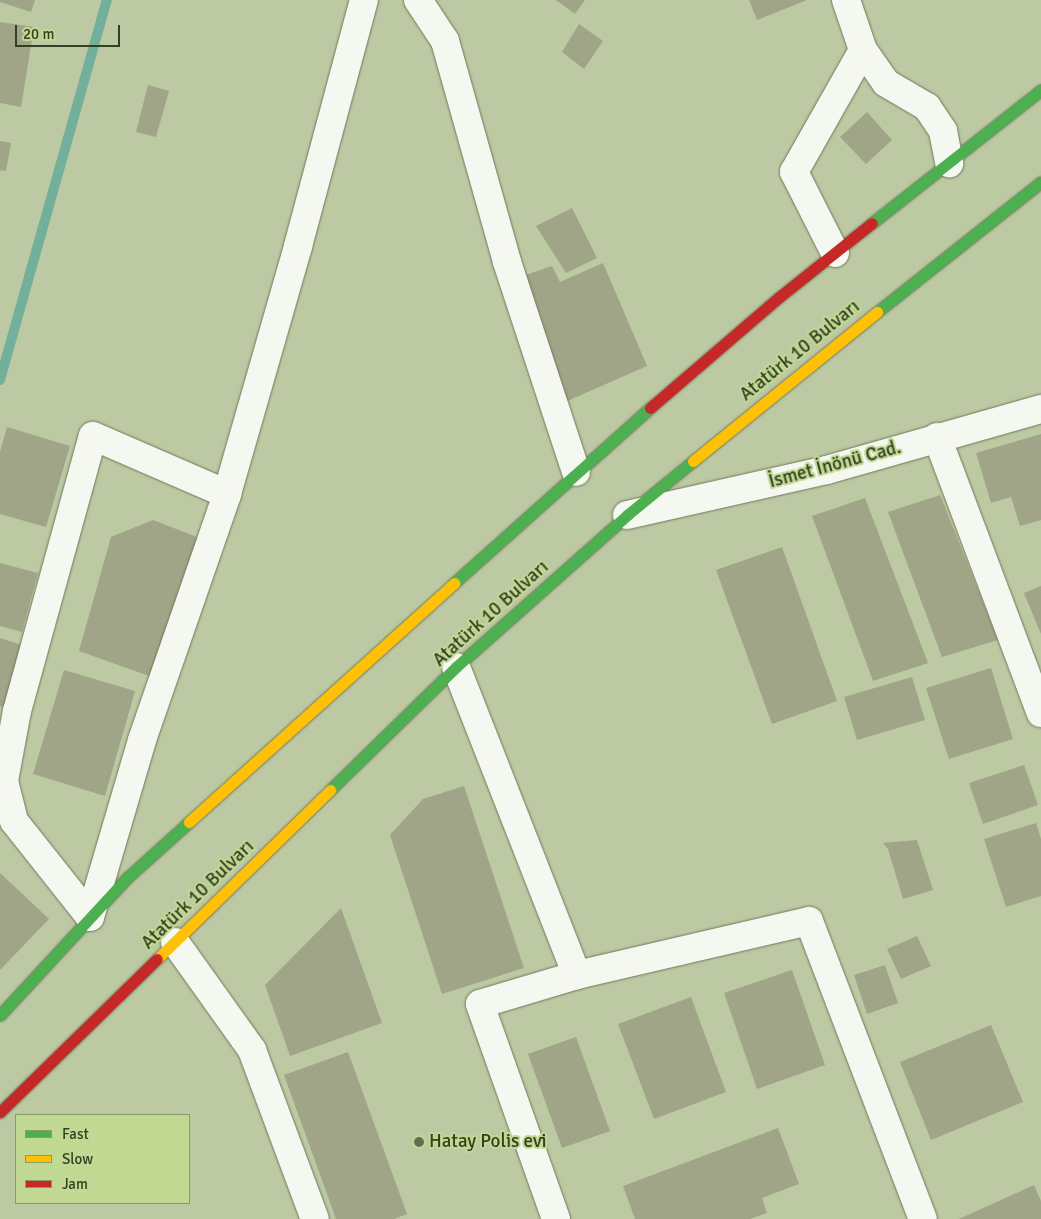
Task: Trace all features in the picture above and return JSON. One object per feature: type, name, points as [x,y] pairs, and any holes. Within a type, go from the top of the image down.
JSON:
[{"type":"highway","points":[[0,1015],[128,877],[576,472],[778,298],[1041,90]]},
{"type":"highway","name":"Atatürk 10 Bulvarı","points":[[0,1112],[456,667],[627,515],[766,400],[1041,182]]},
{"type":"street","points":[[90,917],[142,740],[227,494],[298,246],[364,0]]},
{"type":"street","points":[[418,0],[445,41],[507,262],[576,472]]},
{"type":"street","points":[[846,0],[863,50],[886,83],[927,107],[943,131],[949,163]]},
{"type":"street","points":[[834,253],[794,172],[863,50]]},
{"type":"street","name":"İsmet İnönü Cad.","points":[[627,515],[827,470],[1041,409]]},
{"type":"street","points":[[90,917],[14,821],[4,781],[17,711],[93,436],[227,494]]},
{"type":"street","points":[[937,438],[1041,713]]},
{"type":"street","points":[[456,667],[577,974]]},
{"type":"street","points":[[556,1219],[480,1004],[577,974],[809,921],[923,1219]]},
{"type":"street","points":[[175,942],[252,1050],[315,1219]]},
{"type":"building","points":[[0,0],[35,0],[31,12],[0,2]]},
{"type":"building","points":[[556,0],[585,0],[575,14]]},
{"type":"building","points":[[749,0],[807,0],[757,20]]},
{"type":"building","points":[[0,22],[34,27],[21,107],[0,103]]},
{"type":"building","points":[[579,24],[603,41],[584,69],[562,52]]},
{"type":"building","points":[[148,85],[169,91],[156,137],[136,132]]},
{"type":"building","points":[[867,112],[892,140],[866,164],[840,137]]},
{"type":"building","points":[[0,141],[11,143],[6,171],[0,170]]},
{"type":"building","points":[[572,208],[597,258],[566,273],[536,226]]},
{"type":"building","points":[[603,263],[647,366],[565,402],[523,276],[552,266],[560,282]]},
{"type":"building","points":[[7,427],[70,446],[46,527],[0,514],[0,452]]},
{"type":"building","points":[[1041,434],[1041,520],[1020,526],[1011,497],[991,503],[976,453]]},
{"type":"building","points":[[940,495],[998,640],[942,657],[888,512]]},
{"type":"building","points":[[865,498],[928,663],[873,681],[812,516]]},
{"type":"building","points":[[153,520],[202,539],[152,677],[79,651],[111,537]]},
{"type":"building","points":[[782,547],[837,701],[772,724],[716,570]]},
{"type":"building","points":[[0,563],[38,573],[22,632],[0,626]]},
{"type":"building","points":[[1041,586],[1041,634],[1024,593]]},
{"type":"building","points":[[0,638],[25,646],[7,708],[0,706]]},
{"type":"building","points":[[991,668],[1013,739],[949,759],[926,688]]},
{"type":"building","points":[[64,670],[135,691],[105,796],[33,774]]},
{"type":"building","points":[[912,677],[925,720],[857,740],[844,697]]},
{"type":"building","points":[[1024,765],[1038,805],[983,824],[969,783]]},
{"type":"building","points":[[464,786],[524,968],[442,994],[390,835],[423,799]]},
{"type":"building","points":[[1036,823],[1041,839],[1041,896],[1006,907],[984,839]]},
{"type":"building","points":[[917,840],[933,890],[903,899],[888,849],[883,843]]},
{"type":"building","points":[[0,873],[49,919],[0,970]]},
{"type":"building","points":[[341,908],[382,1023],[290,1056],[265,985]]},
{"type":"building","points":[[917,936],[931,966],[901,979],[887,949]]},
{"type":"building","points":[[885,965],[898,1003],[867,1014],[854,975]]},
{"type":"building","points":[[792,970],[825,1065],[757,1089],[724,993]]},
{"type":"building","points":[[691,997],[726,1092],[654,1119],[618,1024]]},
{"type":"building","points":[[991,1025],[1023,1102],[931,1140],[900,1062]]},
{"type":"building","points":[[576,1037],[610,1131],[562,1148],[528,1054]]},
{"type":"building","points":[[348,1052],[407,1214],[394,1219],[336,1219],[284,1075]]},
{"type":"building","points":[[778,1128],[799,1184],[762,1198],[767,1213],[750,1219],[635,1219],[623,1186]]},
{"type":"building","points":[[1034,1185],[1041,1201],[1041,1219],[959,1219]]},
{"type":"waterway","points":[[0,380],[107,0]]},
{"type":"traffic: fast","points":[[872,223],[1041,90]]},
{"type":"traffic: fast","points":[[877,312],[1041,182]]},
{"type":"traffic: fast","points":[[454,583],[650,408]]},
{"type":"traffic: fast","points":[[330,790],[456,667],[627,515],[693,461]]},
{"type":"traffic: fast","points":[[0,1015],[128,877],[189,822]]},
{"type":"traffic: slow","points":[[693,461],[877,312]]},
{"type":"traffic: slow","points":[[189,822],[454,583]]},
{"type":"traffic: slow","points":[[157,959],[330,790]]},
{"type":"traffic: jam","points":[[650,408],[778,298],[872,223]]},
{"type":"traffic: jam","points":[[0,1112],[157,959]]},
{"type":"place","name":"Hatay Polis evi","points":[[419,1142]]}]
